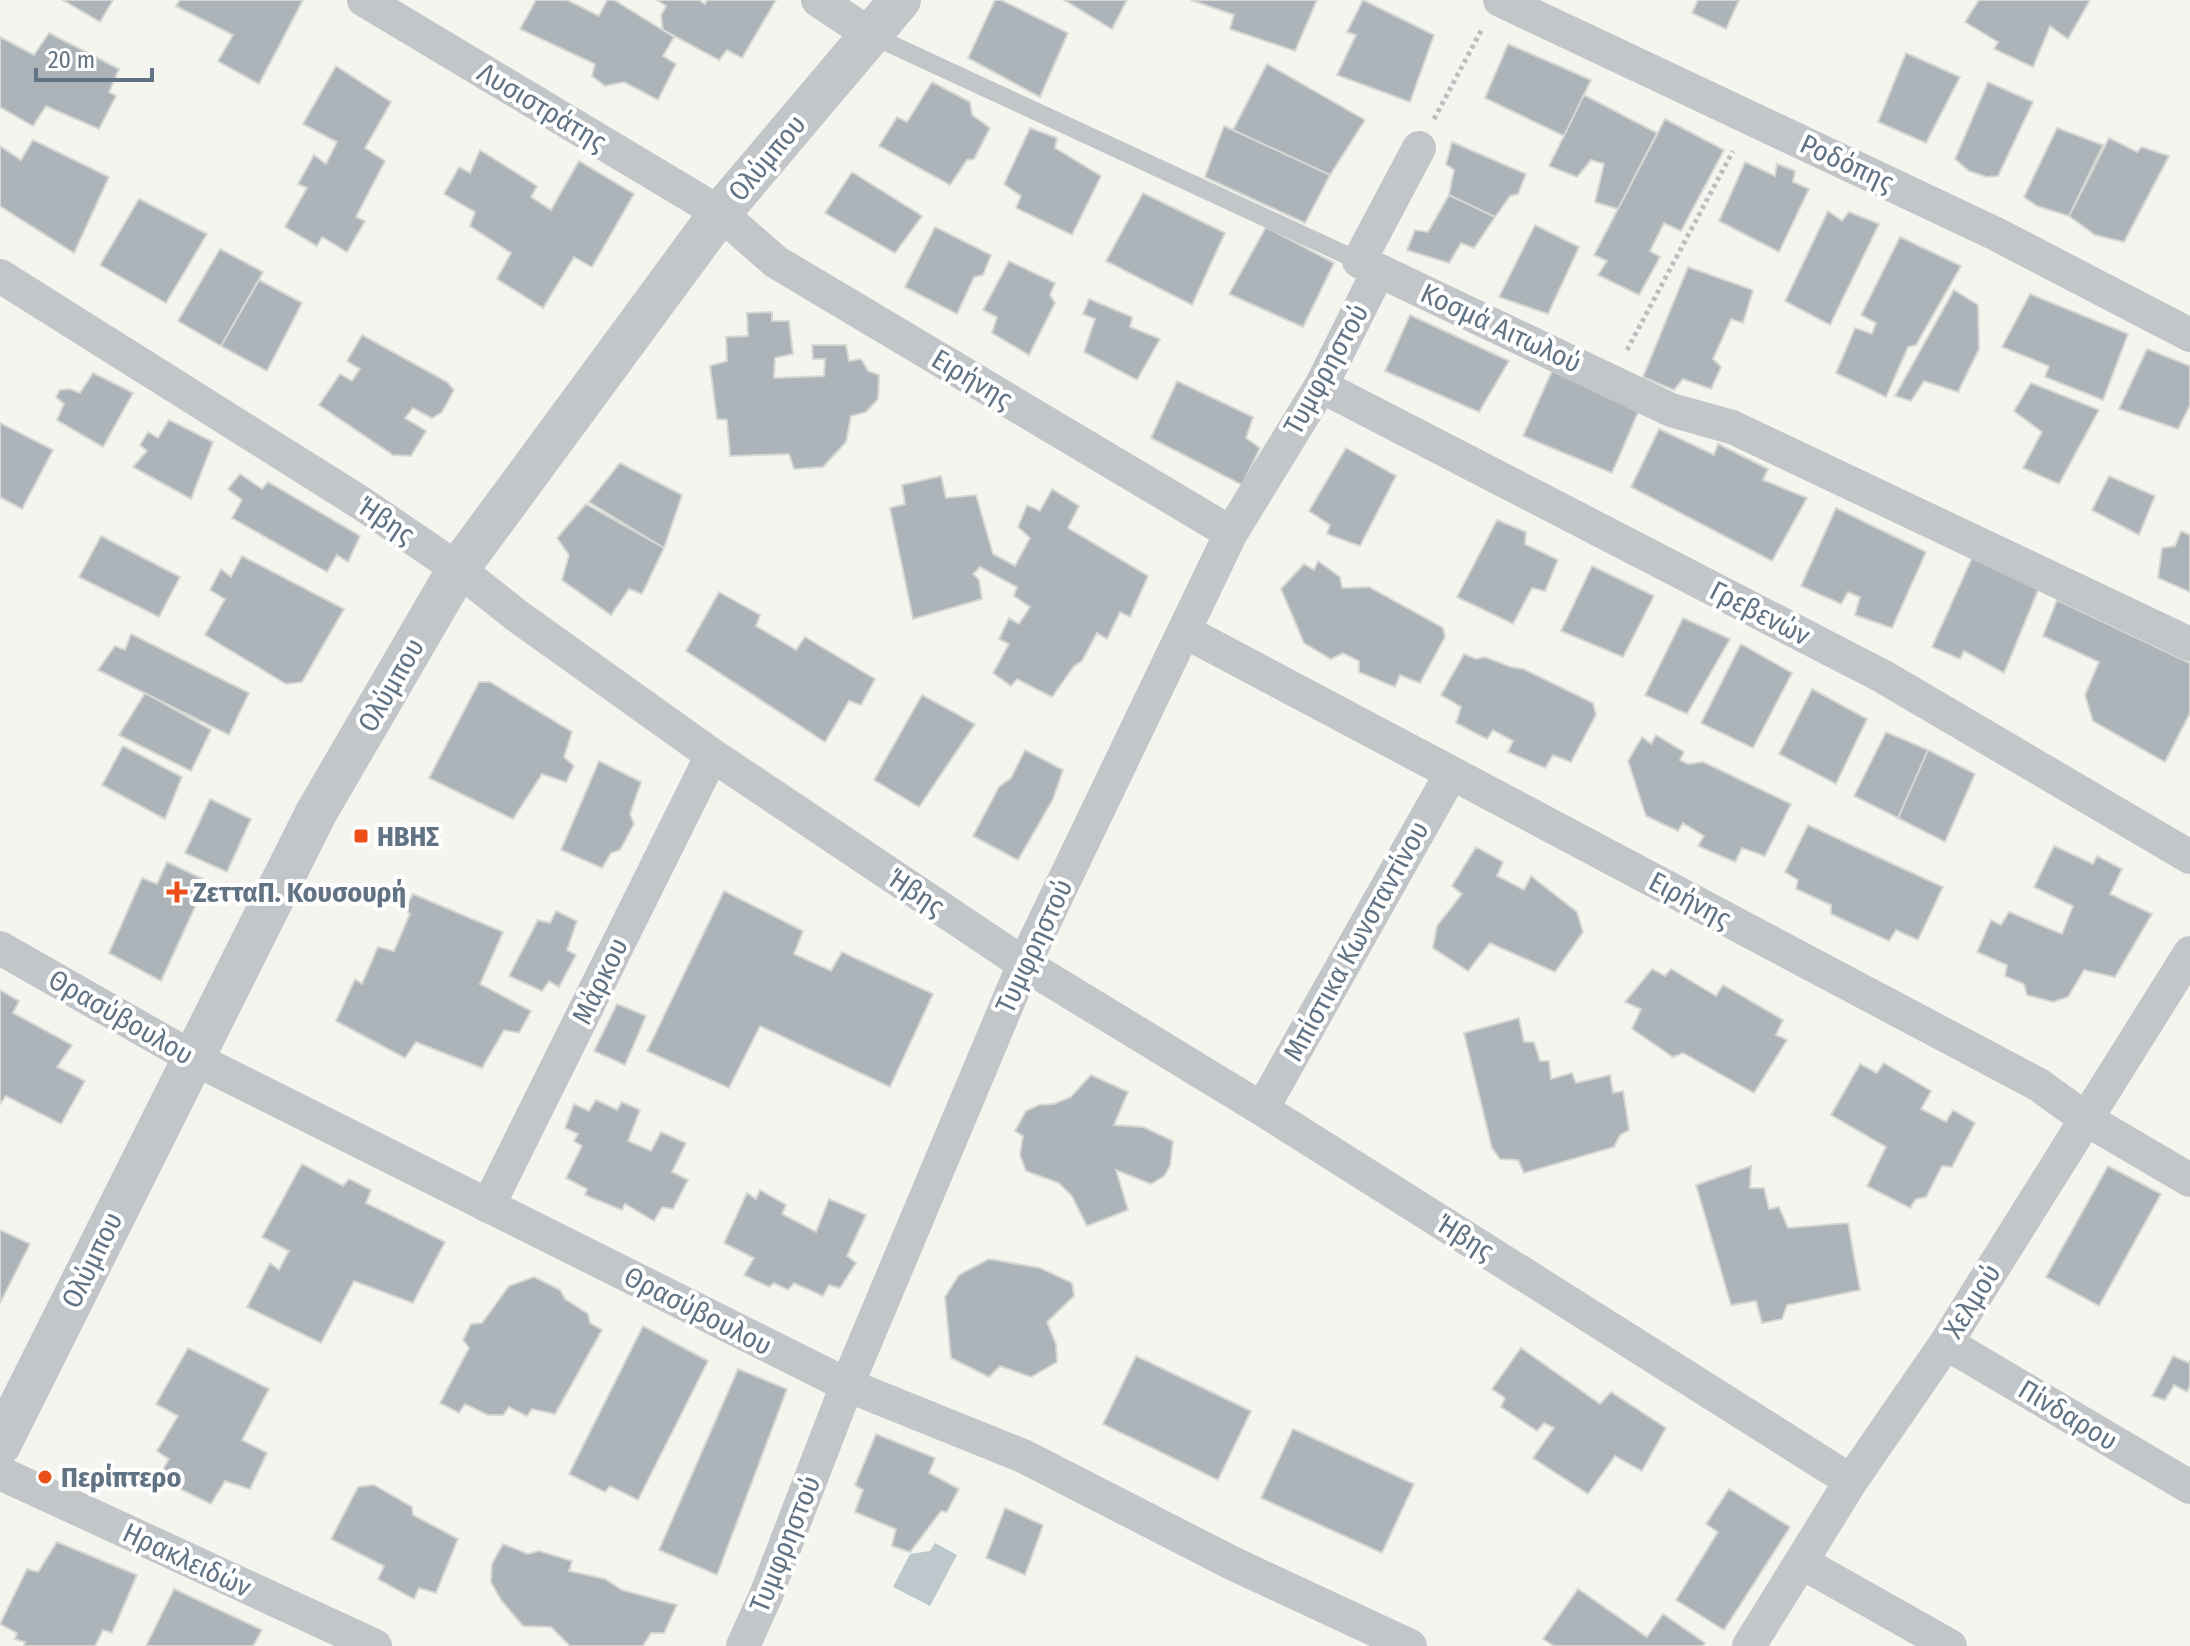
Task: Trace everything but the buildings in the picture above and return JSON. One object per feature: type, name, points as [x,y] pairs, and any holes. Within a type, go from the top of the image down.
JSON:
[{"type":"street","name":"Λυσιστράτης","points":[[364,0],[720,213]]},
{"type":"street","name":"Κοσμά Αιτωλού","points":[[818,0],[871,35]]},
{"type":"street","name":"Ολύμπου","points":[[0,1445],[316,813],[458,569],[720,213],[900,0]]},
{"type":"street","name":"Ροδόπης","points":[[1492,14],[1751,118],[1996,234],[2190,335]]},
{"type":"street","name":"Τυμφρηστού","points":[[743,1646],[766,1595],[847,1385],[1024,964],[1231,533],[1321,386],[1419,148]]},
{"type":"street","name":"Ειρήνης","points":[[720,213],[776,262],[1231,533]]},
{"type":"street","name":"Κοσμά Αιτωλού","points":[[1368,266],[1671,410],[1732,427],[2190,644]]},
{"type":"street","name":"Ήβης","points":[[0,276],[361,503],[458,569],[516,615],[712,755],[1024,964],[1262,1109],[1851,1481]]},
{"type":"street","name":"Γρεβενών","points":[[1321,386],[1882,676],[2190,857]]},
{"type":"street","name":"Ειρήνης","points":[[1184,631],[2039,1085],[2086,1119],[2190,1180]]},
{"type":"street","name":"Μάρκου","points":[[488,1206],[712,755]]},
{"type":"street","name":"Mπίστικα Κωνσταντίνου","points":[[1262,1109],[1451,774]]},
{"type":"street","name":"Θρασύβουλου","points":[[0,948],[193,1058],[847,1385],[1023,1456],[1234,1564],[1410,1646]]},
{"type":"street","name":"Χελμού","points":[[1749,1646],[1851,1481],[1946,1343],[2190,953]]},
{"type":"street","name":"Πίνδαρου","points":[[1946,1343],[2190,1487]]},
{"type":"street","name":"Ηρακλειδών","points":[[0,1473],[375,1646]]},
{"type":"street","points":[[1801,1562],[1950,1646]]},
{"type":"lane","name":"Κοσμά Αιτωλού","points":[[871,35],[1368,266]]},
{"type":"path","points":[[1419,148],[1492,14]]},
{"type":"path","points":[[1611,380],[1751,118]]},
{"type":"shaded area","points":[[935,1543],[957,1555],[930,1606],[893,1587],[910,1554],[930,1551]]},
{"type":"place","name":"ΗΒΗΣ","points":[[361,836]]},
{"type":"place","name":"ΖετταΠ. Κουσουρή","points":[[177,892]]},
{"type":"place","name":"Περίπτερο","points":[[45,1477]]}]
